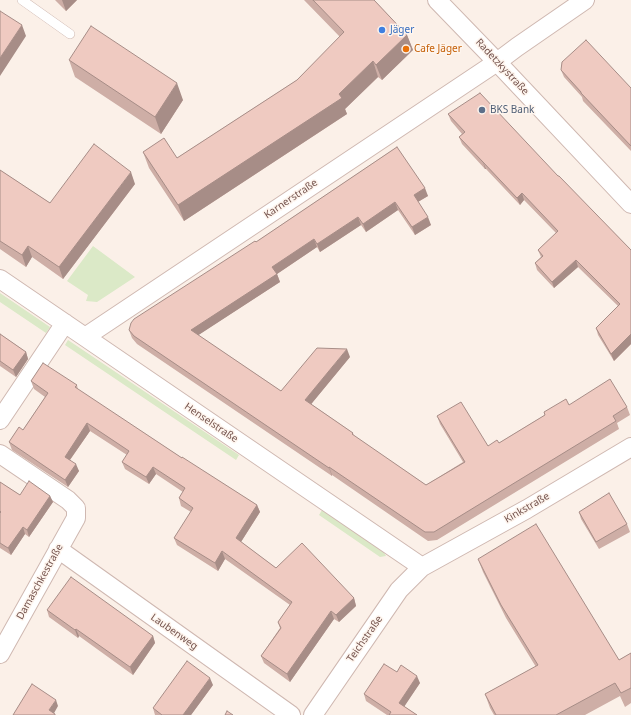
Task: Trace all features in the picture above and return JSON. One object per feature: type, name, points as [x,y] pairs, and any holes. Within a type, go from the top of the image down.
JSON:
[{"type":"street","name":"Radetzkystraße","points":[[437,0],[631,204]]},
{"type":"street","name":"Karnerstraße","points":[[85,337],[497,62],[585,0]]},
{"type":"street","name":"Henselstraße","points":[[0,279],[422,567]]},
{"type":"street","points":[[0,420],[65,323]]},
{"type":"street","name":"Kinkstraße","points":[[422,567],[527,509],[631,447]]},
{"type":"street","name":"Damaschkestraße","points":[[0,454],[68,500],[76,508],[76,518],[0,654]]},
{"type":"street","name":"Laubenweg","points":[[58,549],[291,715]]},
{"type":"street","name":"Teichstraße","points":[[313,715],[400,590],[422,567]]},
{"type":"lane","points":[[22,0],[70,34]]},
{"type":"green space","points":[[93,246],[135,277],[97,302],[86,301],[88,295],[67,281]]},
{"type":"green space","points":[[0,293],[50,327],[46,333],[0,302]]},
{"type":"green space","points":[[68,340],[239,455],[236,460],[65,345]]},
{"type":"green space","points":[[322,510],[383,551],[386,556],[380,557],[319,515]]},
{"type":"building","points":[[313,0],[374,0],[407,35],[376,65],[373,61],[339,94],[342,98],[178,205],[143,152],[164,138],[177,158],[297,80],[344,32]]},
{"type":"building","points":[[0,11],[22,25],[0,58]]},
{"type":"building","points":[[91,26],[177,83],[155,117],[69,60]]},
{"type":"building","points":[[586,40],[631,88],[631,146],[561,70],[562,62]]},
{"type":"building","points":[[480,93],[558,176],[631,250],[631,334],[611,354],[596,328],[620,304],[576,260],[552,282],[535,263],[543,256],[538,250],[558,231],[522,193],[517,198],[459,137],[465,132],[448,114]]},
{"type":"building","points":[[94,144],[131,172],[59,267],[28,246],[22,255],[0,241],[0,170],[50,203]]},
{"type":"building","points":[[397,147],[425,188],[414,195],[428,217],[412,227],[395,202],[363,224],[358,217],[317,244],[314,239],[272,267],[277,274],[191,330],[281,391],[317,348],[347,349],[305,400],[426,485],[465,462],[437,416],[461,402],[488,446],[497,440],[499,443],[545,415],[544,412],[566,399],[569,405],[610,379],[627,407],[613,416],[616,421],[434,532],[425,532],[134,336],[129,330],[134,319],[255,241],[256,242]]},
{"type":"building","points":[[0,334],[26,352],[13,370],[0,361]]},
{"type":"building","points":[[43,363],[77,385],[75,387],[182,458],[257,505],[236,538],[276,568],[302,543],[354,598],[336,615],[331,611],[287,674],[261,656],[281,628],[278,622],[292,602],[222,551],[215,563],[174,538],[193,508],[179,498],[185,488],[153,467],[146,477],[122,462],[129,451],[87,423],[65,457],[76,464],[65,480],[9,442],[19,427],[23,430],[48,393],[31,381]]},
{"type":"building","points":[[29,481],[50,496],[27,530],[23,527],[8,548],[0,543],[0,482],[20,495]]},
{"type":"building","points":[[609,493],[627,524],[596,542],[579,512]]},
{"type":"building","points":[[536,524],[619,660],[631,653],[631,688],[621,693],[615,683],[556,715],[496,715],[485,694],[538,665],[501,605],[478,559]]},
{"type":"building","points":[[71,577],[153,636],[130,667],[47,610]]},
{"type":"building","points":[[187,661],[210,678],[183,715],[162,715],[153,708]]},
{"type":"building","points":[[384,664],[397,672],[401,665],[417,676],[399,703],[417,715],[389,715],[391,712],[364,694]]},
{"type":"building","points":[[32,684],[56,700],[49,710],[55,715],[13,715]]},
{"type":"building","points":[[227,711],[233,715],[225,715]]},
{"type":"place","name":"Jäger","points":[[382,30]]},
{"type":"place","name":"Cafe Jäger","points":[[406,49]]},
{"type":"place","name":"BKS Bank","points":[[482,110]]}]
